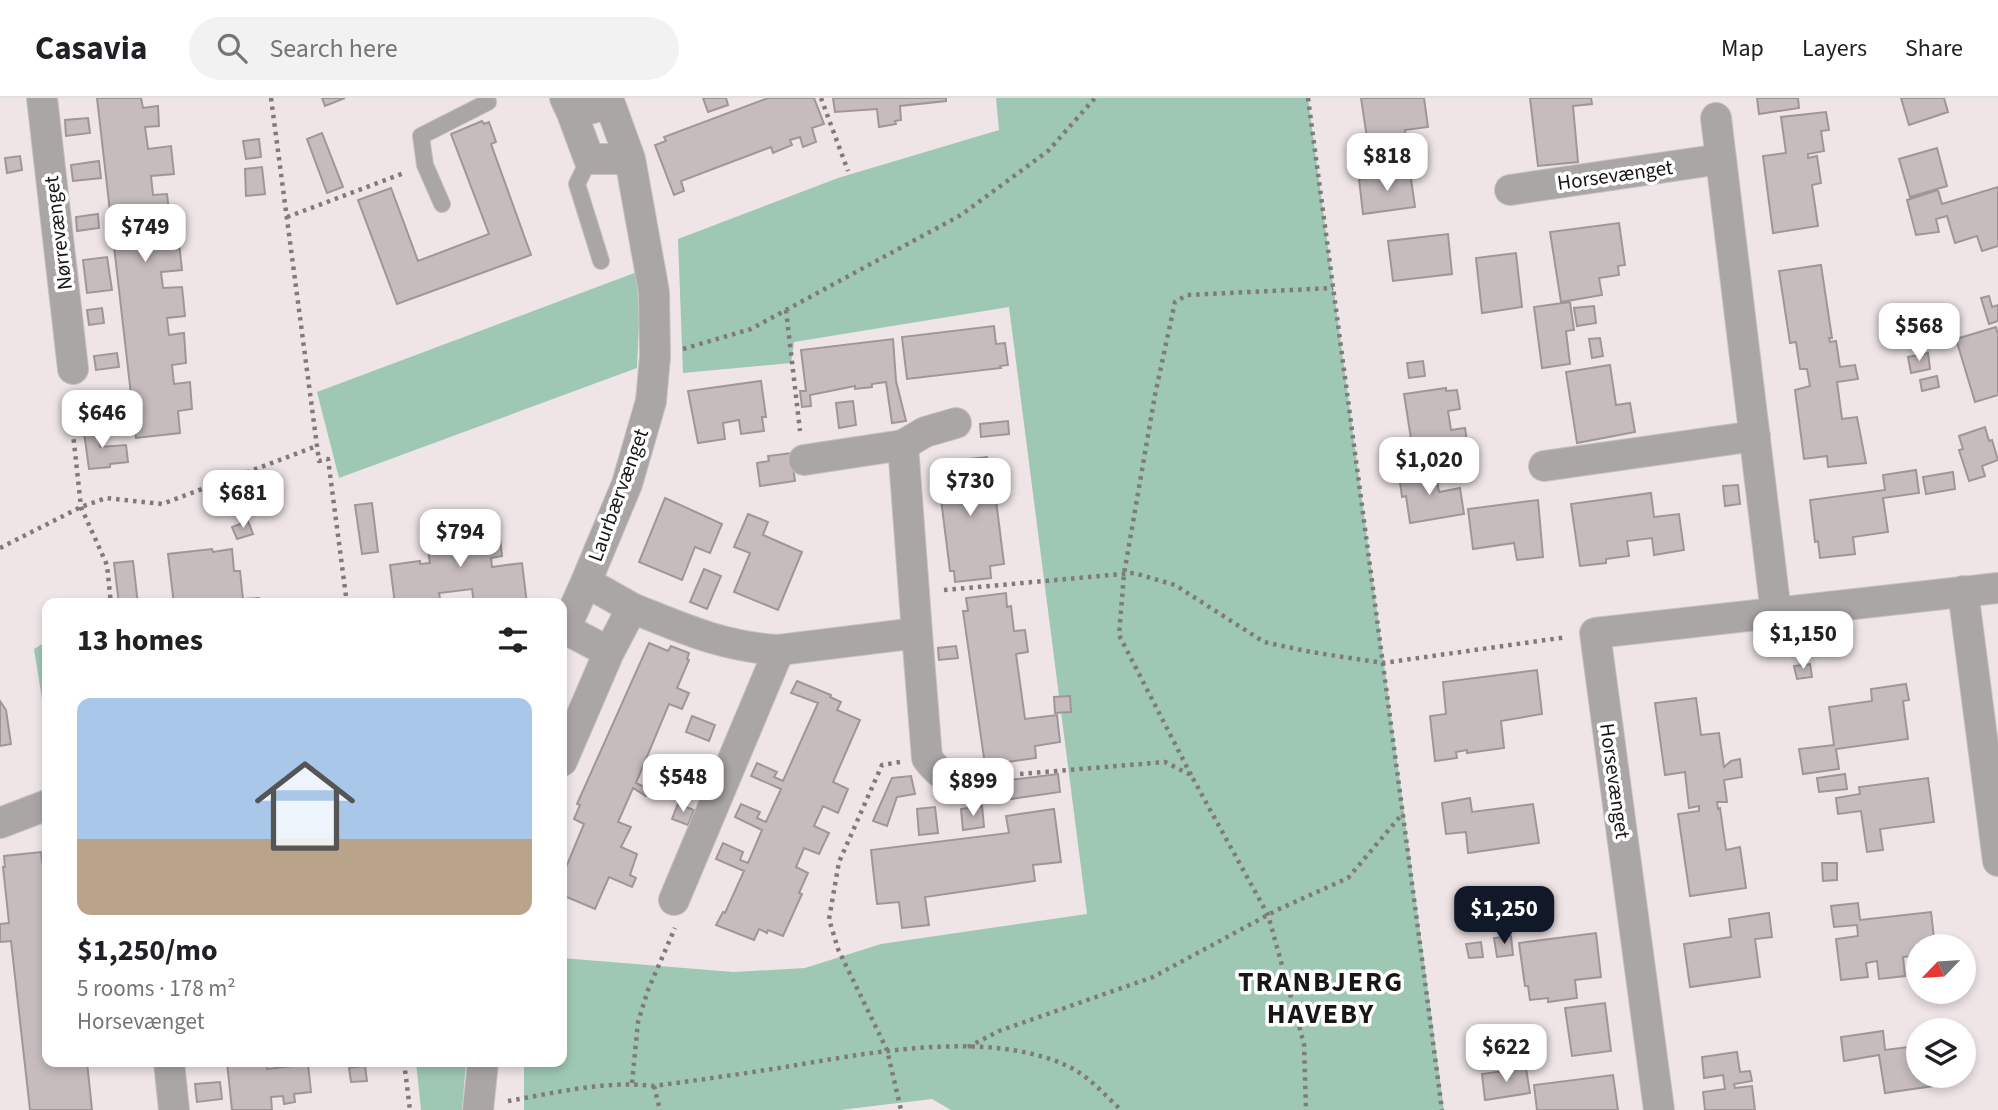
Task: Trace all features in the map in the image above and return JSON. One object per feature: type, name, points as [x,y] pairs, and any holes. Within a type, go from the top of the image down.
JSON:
[{"type":"street","name":"Nørrevænget","points":[[42,98],[73,369]]},
{"type":"street","name":"Laurbærvænget","points":[[567,625],[627,484],[651,401],[655,357],[654,292],[617,101],[568,106],[589,159]]},
{"type":"street","points":[[1716,118],[1776,612]]},
{"type":"street","points":[[589,159],[630,159]]},
{"type":"street","name":"Horsevænget","points":[[1510,190],[1721,159]]},
{"type":"street","points":[[804,460],[903,445],[925,432],[956,424]]},
{"type":"street","points":[[1544,466],[1755,436]]},
{"type":"street","points":[[903,445],[927,758],[937,773],[958,781],[992,776]]},
{"type":"street","name":"Laurbærvænget","points":[[586,582],[632,608],[723,642],[748,648],[779,650],[917,633]]},
{"type":"street","points":[[1595,633],[1998,587]]},
{"type":"street","points":[[1964,592],[1998,861]]},
{"type":"street","points":[[567,749],[609,652],[632,608]]},
{"type":"street","name":"Laurbærvænget","points":[[567,630],[609,652]]},
{"type":"street","name":"Horsevænget","points":[[1595,633],[1658,1110]]},
{"type":"street","points":[[674,900],[779,650]]},
{"type":"street","points":[[0,822],[42,807]]},
{"type":"street","points":[[170,1067],[174,1110]]},
{"type":"street","points":[[478,1108],[482,1067]]},
{"type":"lane","points":[[442,204],[425,165],[421,136],[488,102],[486,98]]},
{"type":"lane","points":[[589,159],[577,184],[601,261]]},
{"type":"path","points":[[271,98],[319,461],[328,459],[346,598]]},
{"type":"path","points":[[821,98],[848,172]]},
{"type":"path","points":[[655,357],[751,329],[961,215],[1048,151],[1095,98]]},
{"type":"path","points":[[1308,98],[1442,1110]]},
{"type":"path","points":[[287,217],[425,165]]},
{"type":"path","points":[[1306,1110],[1304,1044],[1268,915],[1191,775],[1119,635],[1124,574],[1155,395],[1175,302],[1187,295],[1333,288]]},
{"type":"path","points":[[786,310],[804,460]]},
{"type":"path","points":[[73,369],[66,374],[82,506],[107,565],[110,598]]},
{"type":"path","points":[[0,548],[82,506],[106,498],[162,504],[317,446]]},
{"type":"path","points":[[915,593],[1021,581],[1135,573],[1175,585],[1264,642],[1383,663],[1595,633]]},
{"type":"path","points":[[901,1110],[887,1050],[838,949],[829,919],[839,862],[882,765],[927,758]]},
{"type":"path","points":[[992,776],[1166,762],[1191,775]]},
{"type":"path","points":[[967,1047],[999,1031],[1153,977],[1268,915],[1348,878],[1403,813]]},
{"type":"path","points":[[632,1083],[638,1022],[648,990],[678,921],[674,900]]},
{"type":"path","points":[[478,1108],[572,1090],[632,1083],[654,1086],[887,1050],[967,1047],[1002,1049],[1065,1064],[1091,1081],[1121,1110]]},
{"type":"path","points":[[405,1067],[410,1110]]},
{"type":"path","points":[[654,1086],[660,1110]]},
{"type":"green space","points":[[996,98],[1308,98],[1444,1110],[951,1110],[932,1099],[840,1110],[524,1110],[524,1067],[567,1067],[567,958],[733,972],[805,968],[881,944],[1087,914],[1009,307],[794,342],[791,363],[683,373],[678,239],[838,178],[999,130]]},
{"type":"green space","points":[[637,272],[637,368],[339,478],[317,392]]},
{"type":"green space","points":[[42,644],[42,699],[34,649]]},
{"type":"green space","points":[[417,1067],[466,1067],[462,1110],[421,1110]]},
{"type":"building","points":[[97,98],[141,98],[143,108],[158,106],[159,126],[145,127],[148,149],[171,146],[174,174],[151,176],[153,195],[167,194],[170,220],[183,219],[184,231],[158,234],[159,245],[179,243],[182,270],[161,272],[163,288],[182,287],[185,316],[167,318],[169,335],[184,333],[186,363],[172,365],[174,384],[190,382],[192,409],[178,411],[180,433],[136,438]]},
{"type":"building","points":[[322,98],[345,98],[325,106]]},
{"type":"building","points":[[703,98],[726,98],[728,105],[708,112]]},
{"type":"building","points":[[768,98],[814,98],[824,124],[812,128],[816,142],[803,147],[800,137],[790,140],[792,145],[773,153],[771,147],[681,181],[684,191],[674,195],[655,145],[666,141],[664,137]]},
{"type":"building","points":[[833,98],[946,98],[946,101],[900,106],[901,120],[895,121],[896,124],[879,127],[877,109],[835,112]]},
{"type":"building","points":[[1361,98],[1424,98],[1428,127],[1405,130],[1410,165],[1372,171]]},
{"type":"building","points":[[1530,98],[1591,98],[1592,104],[1573,106],[1578,162],[1538,166]]},
{"type":"building","points":[[1757,98],[1798,98],[1799,108],[1759,114]]},
{"type":"building","points":[[1901,98],[1944,98],[1948,112],[1909,125]]},
{"type":"building","points":[[1826,112],[1829,130],[1821,131],[1824,151],[1808,154],[1808,158],[1817,156],[1821,183],[1812,185],[1818,226],[1773,233],[1763,156],[1786,153],[1781,117]]},
{"type":"building","points":[[88,118],[90,133],[66,136],[65,120]]},
{"type":"building","points":[[482,121],[484,124],[489,122],[496,142],[491,144],[531,255],[397,304],[358,200],[391,188],[418,261],[489,234],[451,134]]},
{"type":"building","points":[[322,133],[343,187],[327,193],[307,139]]},
{"type":"building","points":[[259,139],[261,157],[246,159],[243,141]]},
{"type":"building","points":[[1937,148],[1947,186],[1910,197],[1899,159]]},
{"type":"building","points":[[20,156],[22,170],[7,173],[5,158]]},
{"type":"building","points":[[99,161],[101,178],[73,181],[71,165]]},
{"type":"building","points":[[262,167],[265,194],[246,196],[245,169]]},
{"type":"building","points":[[1410,172],[1415,207],[1363,214],[1359,179]]},
{"type":"building","points":[[1998,187],[1998,246],[1982,251],[1977,236],[1955,243],[1947,216],[1936,219],[1939,232],[1916,235],[1907,200],[1938,190],[1942,204]]},
{"type":"building","points":[[98,214],[99,228],[77,231],[76,217]]},
{"type":"building","points":[[1619,223],[1625,265],[1618,266],[1619,275],[1599,278],[1602,295],[1561,302],[1550,232]]},
{"type":"building","points":[[1448,234],[1452,274],[1393,281],[1388,241]]},
{"type":"building","points":[[1516,253],[1522,307],[1482,313],[1476,258]]},
{"type":"building","points":[[107,257],[112,290],[87,293],[83,260]]},
{"type":"building","points":[[1821,265],[1832,338],[1829,338],[1830,342],[1836,341],[1840,367],[1855,365],[1858,379],[1837,382],[1842,419],[1857,417],[1866,463],[1828,467],[1827,456],[1804,459],[1795,390],[1810,386],[1807,369],[1800,369],[1796,342],[1790,343],[1779,271]]},
{"type":"building","points":[[1989,296],[1992,307],[1998,305],[1998,321],[1989,324],[1981,298]]},
{"type":"building","points":[[1570,302],[1574,330],[1566,331],[1570,364],[1542,368],[1534,307]]},
{"type":"building","points":[[1594,306],[1596,323],[1577,326],[1574,308]]},
{"type":"building","points":[[102,308],[104,323],[89,325],[87,310]]},
{"type":"building","points":[[994,326],[996,344],[1005,343],[1008,365],[907,379],[902,337]]},
{"type":"building","points":[[1996,327],[1998,395],[1975,402],[1956,339]]},
{"type":"building","points":[[1600,338],[1603,356],[1592,358],[1589,339]]},
{"type":"building","points":[[893,339],[896,381],[906,421],[892,423],[886,382],[872,384],[872,387],[855,389],[855,386],[810,395],[811,406],[802,407],[800,391],[806,391],[801,350]]},
{"type":"building","points":[[117,353],[119,367],[96,370],[94,356]]},
{"type":"building","points":[[1928,353],[1930,369],[1911,373],[1908,357]]},
{"type":"building","points":[[1423,361],[1425,376],[1409,378],[1407,363]]},
{"type":"building","points":[[1610,365],[1616,405],[1630,403],[1635,432],[1577,443],[1566,372]]},
{"type":"building","points":[[1937,376],[1939,387],[1922,391],[1920,380]]},
{"type":"building","points":[[761,381],[766,417],[762,417],[764,431],[741,434],[739,420],[723,423],[725,439],[698,443],[688,391]]},
{"type":"building","points":[[1446,388],[1446,391],[1457,390],[1460,409],[1448,411],[1451,430],[1465,428],[1469,456],[1415,464],[1404,394]]},
{"type":"building","points":[[853,401],[856,425],[839,428],[836,403]]},
{"type":"building","points":[[1008,421],[1009,434],[981,437],[980,424]]},
{"type":"building","points":[[97,423],[100,447],[126,445],[128,462],[89,469],[83,425]]},
{"type":"building","points":[[1985,427],[1998,460],[1982,466],[1985,476],[1969,481],[1959,450],[1963,449],[1959,436]]},
{"type":"building","points":[[791,453],[795,481],[760,486],[757,463],[769,461],[768,456]]},
{"type":"building","points":[[987,457],[988,468],[992,468],[1004,564],[990,566],[991,578],[955,582],[954,571],[950,571],[938,475],[941,474],[940,462]]},
{"type":"building","points":[[1435,469],[1439,492],[1460,488],[1464,514],[1410,523],[1406,496],[1402,497],[1399,475]]},
{"type":"building","points":[[1916,470],[1919,493],[1883,498],[1888,532],[1853,537],[1855,554],[1820,558],[1818,541],[1815,542],[1810,500],[1885,490],[1883,475]]},
{"type":"building","points":[[1953,472],[1955,489],[1926,494],[1923,477]]},
{"type":"building","points":[[1738,485],[1740,504],[1725,506],[1723,486]]},
{"type":"building","points":[[1651,493],[1654,517],[1679,514],[1684,550],[1654,555],[1652,538],[1627,541],[1629,556],[1606,559],[1606,563],[1580,566],[1571,504]]},
{"type":"building","points":[[665,498],[722,524],[710,553],[695,547],[682,580],[639,562]]},
{"type":"building","points":[[1538,500],[1543,557],[1517,560],[1514,543],[1473,549],[1468,509]]},
{"type":"building","points":[[372,503],[378,552],[362,554],[355,505]]},
{"type":"building","points":[[748,514],[768,522],[763,535],[802,552],[778,610],[734,592],[750,553],[734,547]]},
{"type":"building","points":[[248,521],[253,534],[237,539],[232,527]]},
{"type":"building","points":[[498,521],[502,556],[491,558],[492,567],[522,563],[526,598],[473,598],[472,589],[439,593],[440,598],[394,598],[390,565],[420,561],[420,564],[430,563],[425,531]]},
{"type":"building","points":[[232,549],[234,571],[240,571],[243,598],[173,598],[168,554]]},
{"type":"building","points":[[133,561],[137,598],[118,598],[114,563]]},
{"type":"building","points":[[704,569],[721,576],[707,609],[690,602]]},
{"type":"building","points":[[1006,593],[1007,607],[1011,606],[1014,631],[1025,630],[1028,652],[1016,654],[1025,719],[1057,715],[1060,742],[1035,746],[1036,758],[985,765],[963,611],[968,611],[966,598]]},
{"type":"building","points":[[649,643],[668,651],[671,646],[689,653],[689,660],[677,688],[689,693],[682,709],[669,704],[636,783],[649,789],[646,796],[633,788],[618,822],[631,827],[621,847],[637,854],[630,875],[636,878],[632,887],[609,877],[595,909],[567,897],[567,865],[584,824],[574,819],[580,805],[577,804]]},
{"type":"building","points":[[956,646],[958,658],[939,660],[938,648]]},
{"type":"building","points":[[1810,664],[1812,677],[1797,679],[1794,666]]},
{"type":"building","points":[[1537,670],[1542,714],[1501,721],[1504,748],[1456,752],[1457,758],[1435,761],[1430,716],[1446,714],[1443,682]]},
{"type":"building","points":[[797,681],[831,695],[830,697],[841,702],[837,710],[860,720],[833,782],[848,789],[838,813],[823,806],[814,826],[829,833],[819,854],[804,848],[796,867],[808,873],[799,893],[802,894],[783,936],[759,929],[754,940],[716,925],[723,912],[725,913],[744,871],[716,859],[723,843],[743,852],[740,860],[748,863],[762,830],[735,817],[741,804],[760,812],[757,818],[766,822],[781,789],[751,776],[757,763],[777,772],[774,777],[783,781],[818,703],[791,693]]},
{"type":"building","points":[[1906,684],[1909,700],[1903,701],[1908,739],[1836,749],[1839,769],[1803,774],[1799,749],[1834,745],[1829,707],[1872,701],[1871,689]]},
{"type":"building","points":[[1070,696],[1071,712],[1055,713],[1054,697]]},
{"type":"building","points":[[1696,698],[1701,735],[1719,733],[1724,767],[1731,761],[1740,759],[1742,777],[1724,780],[1727,802],[1717,802],[1726,850],[1740,847],[1746,888],[1690,896],[1678,814],[1699,811],[1699,806],[1689,808],[1685,772],[1665,775],[1655,703]]},
{"type":"building","points":[[0,701],[6,710],[11,744],[0,746]]},
{"type":"building","points":[[692,716],[715,725],[709,741],[686,732]]},
{"type":"building","points":[[1058,774],[1060,792],[1011,799],[1009,780]]},
{"type":"building","points":[[1845,774],[1847,789],[1819,792],[1817,778]]},
{"type":"building","points":[[911,776],[915,794],[897,797],[887,826],[873,821],[892,778]]},
{"type":"building","points":[[1928,778],[1934,822],[1880,829],[1883,850],[1867,852],[1861,811],[1838,814],[1836,798],[1860,794],[1859,787]]},
{"type":"building","points":[[1470,798],[1472,812],[1533,804],[1539,843],[1468,853],[1466,832],[1446,834],[1442,803]]},
{"type":"building","points":[[678,804],[694,810],[688,825],[672,819]]},
{"type":"building","points":[[982,806],[984,827],[963,830],[961,809]]},
{"type":"building","points":[[935,807],[938,833],[919,835],[917,809]]},
{"type":"building","points":[[1054,809],[1061,862],[1033,865],[1035,881],[925,897],[929,925],[902,928],[899,902],[877,904],[871,850],[1009,833],[1006,816]]},
{"type":"building","points":[[41,852],[42,1067],[88,1067],[92,1110],[30,1110],[11,941],[0,942],[0,924],[9,923],[4,856]]},
{"type":"building","points":[[1822,863],[1837,863],[1837,880],[1823,881]]},
{"type":"building","points":[[1858,903],[1860,920],[1931,912],[1934,934],[1906,934],[1906,957],[1903,957],[1905,976],[1879,979],[1877,961],[1866,963],[1868,977],[1841,980],[1836,939],[1858,936],[1857,925],[1834,927],[1831,906]]},
{"type":"building","points":[[1769,913],[1772,937],[1755,939],[1760,977],[1690,987],[1684,944],[1731,937],[1729,919]]},
{"type":"building","points":[[1596,933],[1601,977],[1575,980],[1577,998],[1548,1002],[1548,998],[1530,1000],[1528,986],[1525,986],[1519,943]]},
{"type":"building","points":[[1511,936],[1513,955],[1497,957],[1494,938]]},
{"type":"building","points":[[1481,942],[1483,957],[1469,958],[1466,944]]},
{"type":"building","points":[[1605,1003],[1611,1051],[1572,1056],[1565,1008]]},
{"type":"building","points":[[1883,1031],[1885,1050],[1906,1047],[1906,1088],[1920,1088],[1885,1093],[1879,1055],[1844,1061],[1841,1037]]},
{"type":"building","points":[[1737,1052],[1740,1072],[1750,1071],[1752,1081],[1734,1084],[1735,1088],[1752,1086],[1755,1110],[1705,1110],[1703,1092],[1725,1089],[1723,1075],[1704,1078],[1702,1057]]},
{"type":"building","points":[[228,1067],[308,1067],[311,1092],[294,1094],[295,1102],[284,1104],[283,1096],[271,1097],[272,1110],[232,1110]]},
{"type":"building","points":[[365,1067],[367,1081],[351,1082],[349,1068]]},
{"type":"building","points":[[1526,1068],[1530,1093],[1485,1100],[1482,1074]]},
{"type":"building","points":[[1613,1075],[1618,1110],[1537,1110],[1534,1085]]},
{"type":"building","points":[[220,1082],[222,1099],[197,1102],[195,1084]]},
{"type":"district","name":"TRANBJERG HAVEBY","points":[[1321,997]]}]
